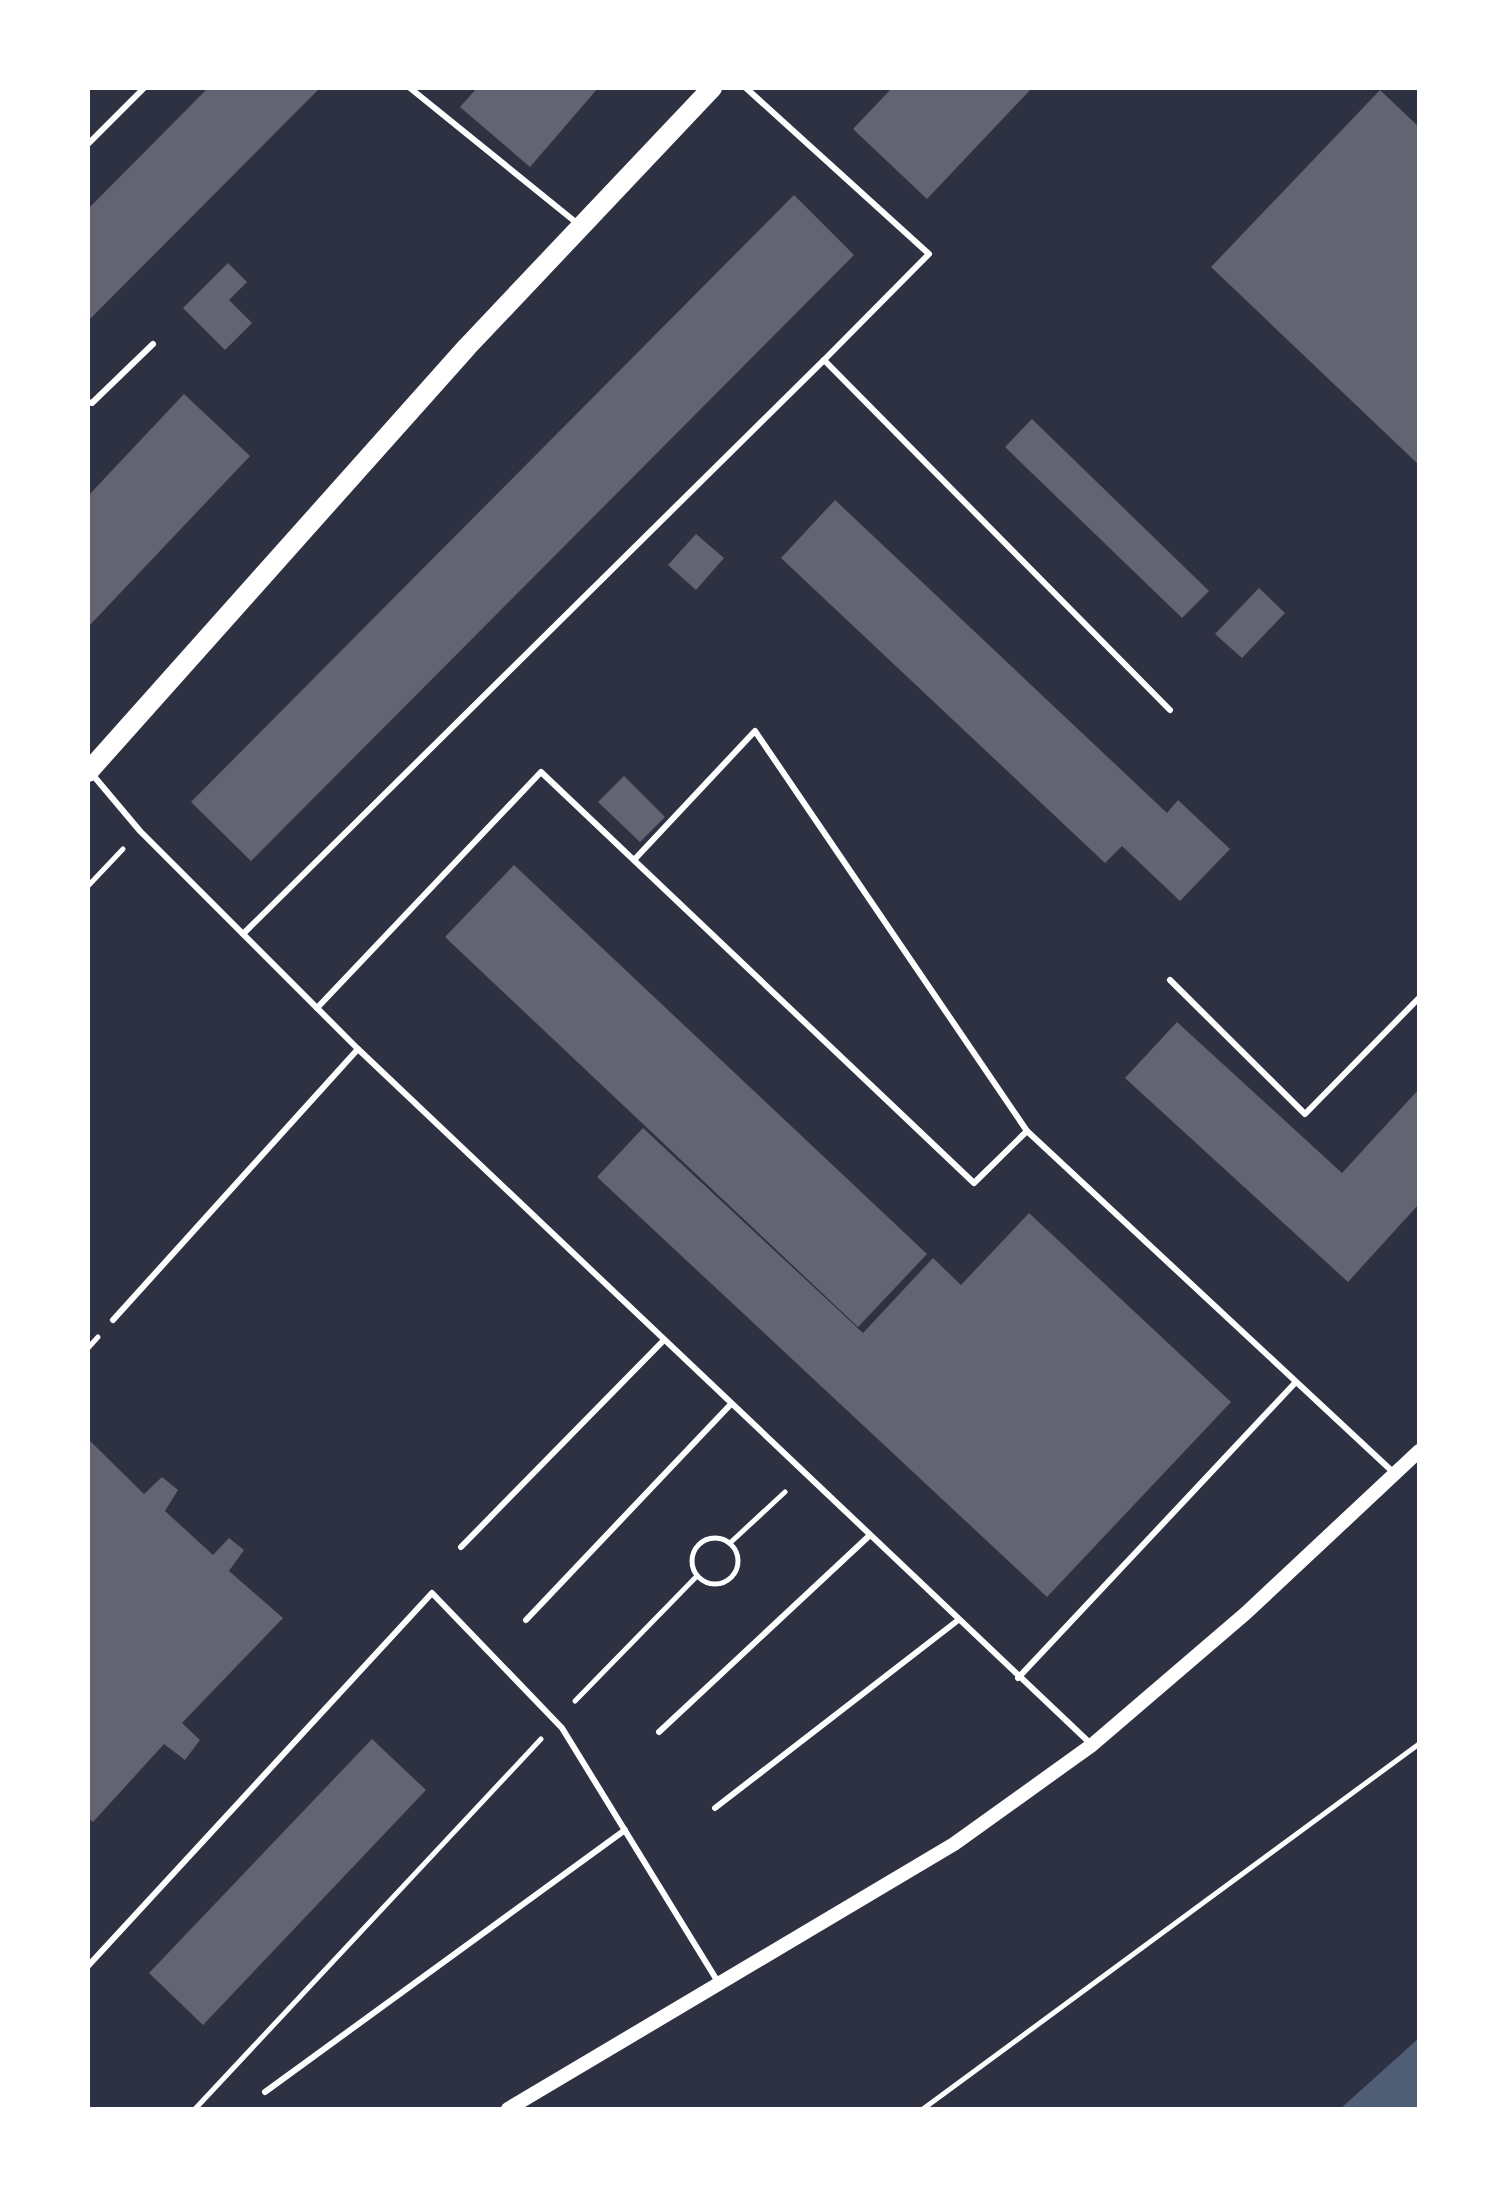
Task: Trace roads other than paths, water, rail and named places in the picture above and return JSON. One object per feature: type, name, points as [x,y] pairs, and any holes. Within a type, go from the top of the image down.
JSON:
[{"type":"main road","points":[[88,770],[467,347],[712,88]]},
{"type":"street","points":[[508,2109],[954,1844],[1092,1745],[1246,1613],[1419,1451]]},
{"type":"lane","points":[[88,144],[144,88]]},
{"type":"lane","points":[[410,88],[581,226]]},
{"type":"lane","points":[[243,934],[929,254],[746,88]]},
{"type":"lane","points":[[88,402],[92,403],[153,344]]},
{"type":"lane","points":[[824,360],[1170,710]]},
{"type":"lane","points":[[634,860],[755,731],[1027,1131],[1294,1384],[1394,1474]]},
{"type":"lane","points":[[88,770],[140,831],[358,1049],[957,1621],[1092,1745]]},
{"type":"lane","points":[[317,1008],[541,772],[974,1183],[1027,1131]]},
{"type":"lane","points":[[1170,980],[1305,1114],[1419,998]]},
{"type":"lane","points":[[113,1320],[358,1049]]},
{"type":"lane","points":[[461,1547],[664,1340]]},
{"type":"lane","points":[[1018,1678],[1294,1384]]},
{"type":"lane","points":[[526,1620],[731,1404]]},
{"type":"lane","points":[[659,1732],[869,1536]]},
{"type":"lane","points":[[88,1966],[432,1593],[562,1728],[718,1982]]},
{"type":"lane","points":[[715,1808],[957,1621]]},
{"type":"lane","points":[[265,2092],[625,1830]]},
{"type":"water","points":[[1419,2038],[1419,2109],[1340,2109]]}]
